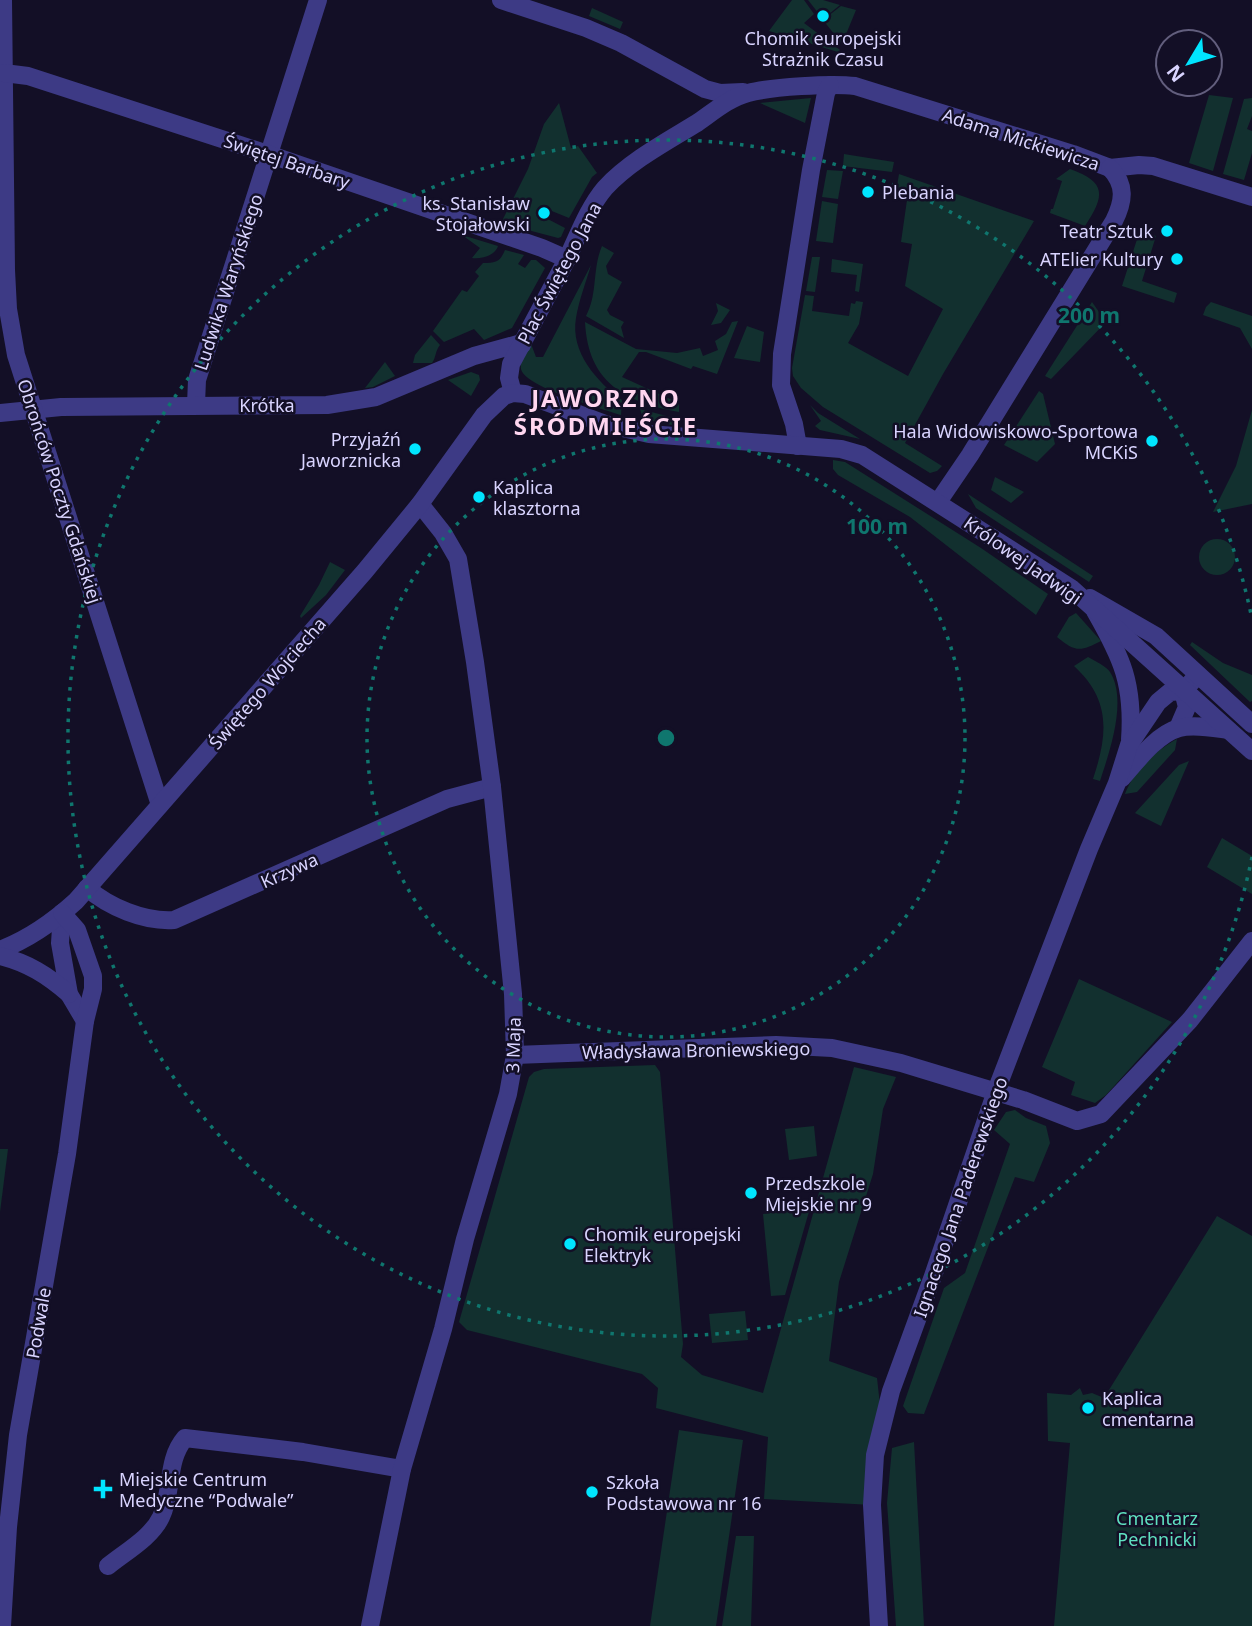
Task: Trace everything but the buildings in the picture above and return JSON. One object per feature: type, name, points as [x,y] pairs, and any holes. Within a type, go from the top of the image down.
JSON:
[{"type":"street","name":"Obrońców Poczty Gdańskiej","points":[[3,0],[8,309],[16,355],[160,805]]},
{"type":"street","name":"Ludwika Waryńskiego","points":[[196,404],[197,380],[318,0]]},
{"type":"street","points":[[501,0],[586,28],[653,59],[705,89],[720,93],[761,91]]},
{"type":"street","name":"Świętej Barbary","points":[[4,73],[28,76],[268,154],[567,259]]},
{"type":"street","points":[[513,393],[524,394],[605,425],[638,432],[798,446],[794,424],[780,386],[782,354],[811,170],[826,93],[830,85]]},
{"type":"street","name":"Plac Świętego Jana","points":[[513,393],[509,378],[511,364],[595,202],[616,179],[729,101],[747,93],[830,85]]},
{"type":"street","name":"Adama Mickiewicza","points":[[830,85],[864,89],[1073,154],[1110,169],[1139,164],[1153,166],[1252,197]]},
{"type":"street","points":[[938,502],[970,455],[1114,221],[1122,203],[1122,190],[1117,176],[1110,169]]},
{"type":"street","name":"Krótka","points":[[0,413],[61,407],[327,405],[355,402],[376,397],[474,356],[523,345]]},
{"type":"street","name":"Świętego Wojciecha","points":[[0,950],[34,934],[62,913],[87,888],[365,571],[420,503],[484,415],[503,396],[513,393]]},
{"type":"street","name":"Królowej Jadwigi","points":[[798,446],[841,449],[862,455],[1071,588],[1252,751]]},
{"type":"street","name":"3 Maja","points":[[370,1626],[402,1469],[508,1094],[516,1055],[513,994],[492,788],[458,559],[443,533],[420,503]]},
{"type":"street","points":[[1071,588],[1156,636],[1252,724]]},
{"type":"street","name":"Ignacego Jana Paderewskiego","points":[[879,1626],[872,1513],[878,1441],[891,1391],[996,1091],[1117,783],[1129,745],[1129,688],[1122,662],[1095,611]]},
{"type":"street","name":"Ignacego Jana Paderewskiego","points":[[1129,745],[1158,702],[1170,692],[1183,691],[1198,675]]},
{"type":"street","points":[[1183,691],[1187,707],[1178,728],[1210,727],[1228,730]]},
{"type":"street","name":"Ignacego Jana Paderewskiego","points":[[1117,783],[1151,746],[1178,728]]},
{"type":"street","name":"Krzywa","points":[[87,888],[99,899],[148,918],[174,920],[447,799],[492,788]]},
{"type":"street","points":[[62,913],[60,943],[69,994]]},
{"type":"street","name":"Podwale","points":[[2,1626],[8,1527],[18,1435],[67,1154],[85,1021],[93,989],[93,976],[77,930],[62,913]]},
{"type":"street","name":"Władysława Broniewskiego","points":[[516,1055],[763,1045],[832,1048],[901,1063],[996,1091],[1077,1121],[1101,1114],[1190,1020],[1252,941]]},
{"type":"street","points":[[0,957],[31,966],[53,980],[69,994],[85,1021]]},
{"type":"street","points":[[108,1566],[151,1531],[160,1519],[166,1503],[175,1449],[185,1438],[303,1452],[402,1469]]},
{"type":"green space","points":[[792,0],[804,0],[814,14],[804,23],[840,50],[838,52],[769,31]]},
{"type":"green space","points":[[808,0],[823,0],[840,5],[823,19]]},
{"type":"green space","points":[[841,6],[856,10],[842,44],[823,20]]},
{"type":"green space","points":[[592,8],[623,22],[620,29],[589,16]]},
{"type":"green space","points":[[811,98],[805,123],[760,103]]},
{"type":"green space","points":[[1208,98],[1233,98],[1213,171],[1189,163]]},
{"type":"green space","points":[[1252,98],[1252,116],[1247,129],[1252,131],[1252,153],[1244,180],[1223,174],[1244,99]]},
{"type":"green space","points":[[559,103],[571,148],[578,146],[597,173],[592,177],[569,218],[542,207],[540,215],[565,228],[558,238],[501,223],[528,169],[544,124]]},
{"type":"green space","points":[[844,154],[894,162],[892,172],[843,166]]},
{"type":"green space","points":[[1070,169],[1091,179],[1099,191],[1096,206],[1085,226],[1050,213],[1062,181],[1056,179]]},
{"type":"green space","points":[[827,170],[843,171],[838,199],[822,197]]},
{"type":"green space","points":[[899,174],[1034,221],[905,443],[942,466],[930,473],[823,407],[801,388],[793,376],[792,368],[805,295],[814,296],[812,311],[849,316],[851,303],[863,302],[859,324],[848,343],[908,376],[943,309],[905,286],[912,244],[901,242],[907,200],[896,192]]},
{"type":"green space","points":[[822,201],[838,204],[833,243],[816,241]]},
{"type":"green space","points":[[1140,230],[1156,236],[1142,281],[1177,293],[1174,303],[1122,286]]},
{"type":"green space","points":[[462,235],[498,246],[487,256],[472,258],[480,248]]},
{"type":"green space","points":[[602,246],[614,253],[606,266],[608,274],[622,282],[607,310],[610,315],[624,322],[621,327],[624,338],[586,316],[590,308]]},
{"type":"green space","points":[[505,250],[524,255],[518,264],[525,268],[531,260],[536,260],[545,268],[512,328],[484,340],[474,329],[444,342],[433,331],[462,290],[467,292],[479,276],[475,272],[483,263],[497,261]]},
{"type":"green space","points":[[812,257],[820,257],[815,292],[806,291]]},
{"type":"green space","points":[[832,259],[863,264],[859,292],[855,291],[857,275],[831,272]]},
{"type":"green space","points":[[591,265],[576,318],[577,343],[587,365],[603,384],[622,400],[621,415],[549,390],[526,376],[521,369],[522,359],[531,344],[536,357],[543,357]]},
{"type":"green space","points":[[1092,302],[1106,322],[1051,379],[1045,376]]},
{"type":"green space","points":[[1211,302],[1252,316],[1252,349],[1240,328],[1203,315]]},
{"type":"green space","points":[[716,303],[730,310],[721,323],[711,325],[718,311]]},
{"type":"green space","points":[[738,321],[717,374],[693,366],[691,369],[646,352],[639,352],[622,377],[679,403],[679,412],[642,402],[612,386],[593,360],[585,322],[636,349],[677,353],[700,348],[703,356],[718,350],[715,341],[726,334],[732,322]]},
{"type":"green space","points":[[747,326],[764,332],[760,362],[734,358]]},
{"type":"green space","points":[[431,335],[440,345],[432,363],[413,363],[415,355]]},
{"type":"green space","points":[[385,362],[395,376],[365,388]]},
{"type":"green space","points":[[471,372],[479,375],[480,380],[471,396],[448,380]]},
{"type":"green space","points":[[1039,391],[1043,394],[1055,444],[1037,462],[1004,445]]},
{"type":"green space","points":[[810,405],[818,413],[860,439],[820,430],[815,426],[821,421]]},
{"type":"green space","points":[[640,409],[678,419],[672,425],[643,419]]},
{"type":"green space","points":[[1252,410],[1252,504],[1213,512],[1236,466]]},
{"type":"green space","points":[[833,460],[845,462],[1048,594],[1036,615],[910,517],[838,475],[833,469]]},
{"type":"green space","points":[[995,477],[1024,492],[1011,503],[991,490]]},
{"type":"green space","points":[[968,494],[1093,576],[1089,582],[976,508]]},
{"type":"green space","points":[[1217,539],[1230,544],[1235,557],[1230,570],[1217,575],[1204,570],[1199,557],[1204,544]]},
{"type":"green space","points":[[330,562],[345,570],[326,595],[301,618],[300,616]]},
{"type":"green space","points":[[1076,613],[1101,641],[1078,649],[1057,637],[1069,617]]},
{"type":"green space","points":[[1192,642],[1223,663],[1252,675],[1252,701],[1190,645]]},
{"type":"green space","points":[[1088,657],[1110,672],[1117,697],[1115,726],[1100,781],[1093,779],[1102,747],[1103,718],[1095,692],[1074,666]]},
{"type":"green space","points":[[1177,739],[1175,750],[1137,792],[1125,794],[1146,762]]},
{"type":"green space","points":[[1189,761],[1161,826],[1135,813],[1179,765]]},
{"type":"green space","points":[[1222,838],[1252,856],[1252,894],[1207,867]]},
{"type":"green space","points":[[1079,979],[1172,1022],[1106,1095],[1095,1103],[1071,1095],[1075,1082],[1042,1067]]},
{"type":"green space","points":[[655,1065],[660,1072],[683,1344],[681,1357],[702,1375],[763,1393],[854,1067],[896,1077],[883,1109],[873,1174],[839,1282],[829,1361],[877,1378],[880,1405],[872,1505],[764,1499],[768,1437],[656,1408],[658,1388],[642,1374],[467,1330],[459,1322],[529,1077],[544,1069]]},
{"type":"green space","points":[[1015,1110],[1046,1126],[1050,1143],[1034,1182],[1015,1177],[924,1414],[908,1413],[903,1406],[944,1288],[965,1273],[1010,1144],[994,1130],[1006,1112]]},
{"type":"green space","points":[[814,1126],[817,1156],[789,1160],[785,1129]]},
{"type":"green space","points":[[0,1149],[8,1149],[0,1212]]},
{"type":"green space","points":[[810,1208],[785,1295],[771,1296],[763,1214]]},
{"type":"green space","name":"Cmentarz Pechnicki","points":[[1217,1216],[1252,1236],[1252,1626],[1054,1626],[1070,1443],[1048,1441],[1047,1393],[1071,1395],[1080,1388],[1083,1395],[1092,1393],[1104,1398]]},
{"type":"green space","points":[[745,1311],[748,1340],[712,1343],[709,1314]]},
{"type":"green space","points":[[679,1430],[743,1440],[716,1626],[650,1626]]},
{"type":"green space","points":[[914,1442],[924,1626],[896,1626],[887,1503],[892,1448]]},
{"type":"green space","points":[[736,1536],[754,1536],[751,1626],[722,1626]]},
{"type":"place","name":"Chomik europejski Strażnik Czasu","points":[[823,16]]},
{"type":"place","name":"Plebania","points":[[868,192]]},
{"type":"place","name":"ks. Stanisław Stojałowski","points":[[544,213]]},
{"type":"place","name":"Teatr Sztuk","points":[[1167,231]]},
{"type":"place","name":"ATElier Kultury","points":[[1177,259]]},
{"type":"place","name":"Hala Widowiskowo-Sportowa MCKiS","points":[[1152,441]]},
{"type":"place","name":"Przyjaźń Jaworznicka","points":[[415,449]]},
{"type":"place","name":"Kaplica klasztorna","points":[[479,497]]},
{"type":"place","name":"Przedszkole Miejskie nr 9","points":[[751,1193]]},
{"type":"place","name":"Chomik europejski Elektryk","points":[[570,1244]]},
{"type":"place","name":"Kaplica cmentarna","points":[[1088,1408]]},
{"type":"place","name":"Miejskie Centrum Medyczne “Podwale”","points":[[103,1489]]},
{"type":"place","name":"Szkoła Podstawowa nr 16","points":[[592,1492]]},
{"type":"district","name":"JAWORZNO ŚRÓDMIEŚCIE","points":[[606,411]]}]
